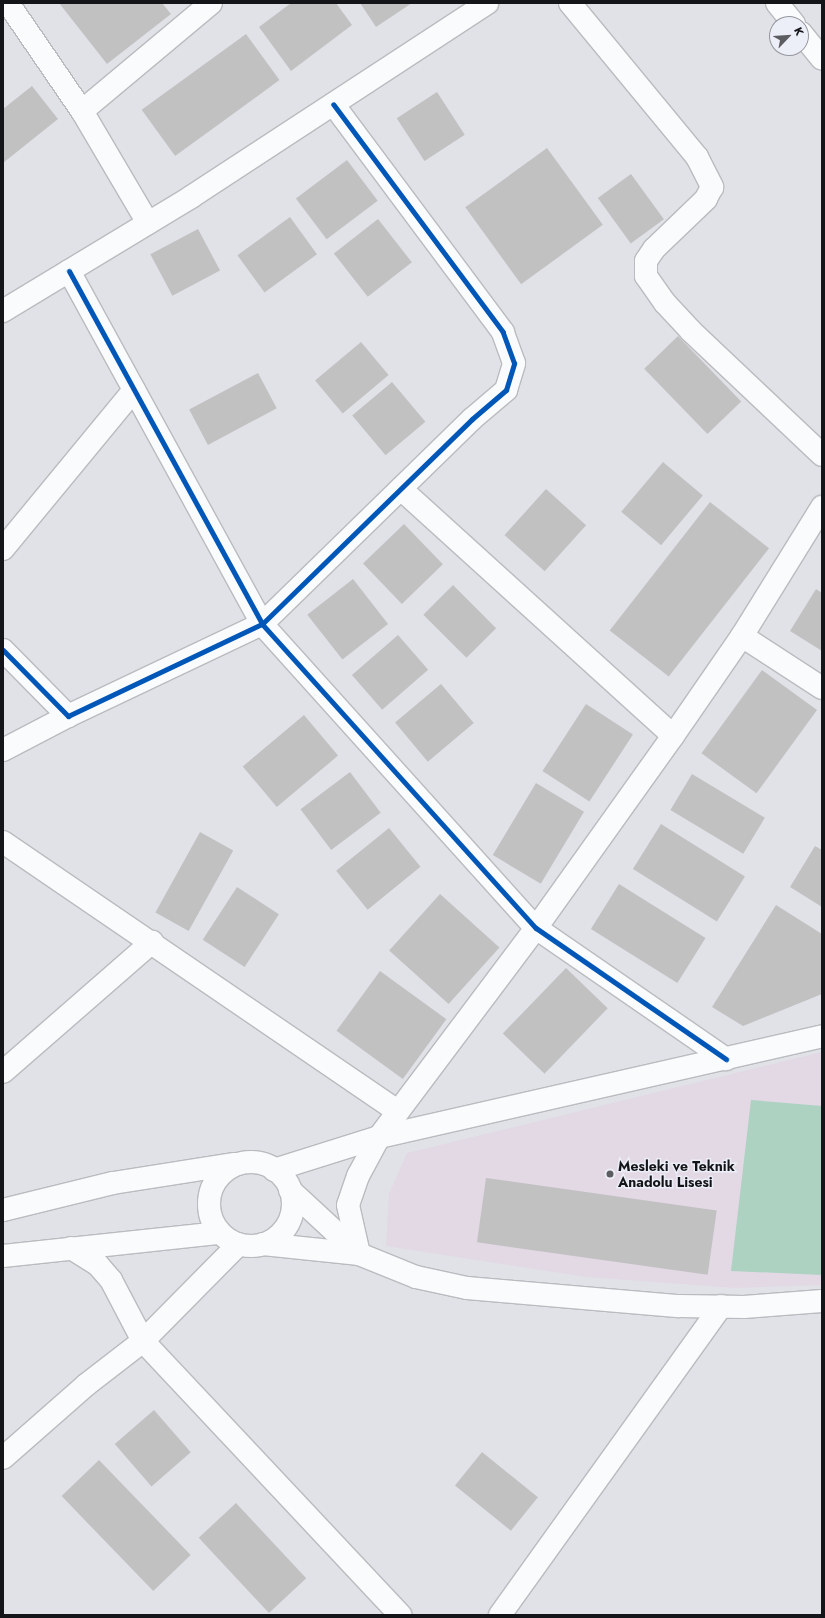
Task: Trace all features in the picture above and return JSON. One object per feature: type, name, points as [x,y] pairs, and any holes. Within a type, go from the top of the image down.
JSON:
[{"type":"street","points":[[8,3],[82,111],[148,223]]},
{"type":"street","points":[[82,111],[211,3]]},
{"type":"street","points":[[3,311],[148,223],[487,3]]},
{"type":"street","points":[[570,3],[697,157],[712,187],[706,199],[654,249],[646,261],[646,276],[665,303],[692,331],[822,455]]},
{"type":"street","points":[[777,3],[788,16]]},
{"type":"street","points":[[809,43],[822,59]]},
{"type":"street","points":[[3,750],[68,716],[262,624],[472,419],[506,390],[514,363],[503,332],[333,104]]},
{"type":"street","points":[[69,271],[262,624],[536,928],[726,1059]]},
{"type":"street","points":[[3,549],[134,390]]},
{"type":"street","points":[[401,489],[673,736]]},
{"type":"street","points":[[359,1254],[348,1204],[358,1176],[379,1137],[437,1062],[536,928],[673,736],[742,636],[822,507]]},
{"type":"street","points":[[742,636],[822,688]]},
{"type":"street","points":[[3,650],[68,716]]},
{"type":"street","points":[[3,842],[152,942],[398,1111]]},
{"type":"street","points":[[3,1072],[152,942]]},
{"type":"street","points":[[274,1170],[379,1137],[822,1036]]},
{"type":"street","points":[[3,1210],[113,1183],[238,1163],[260,1162],[281,1174],[290,1190],[359,1254]]},
{"type":"street","points":[[238,1163],[216,1179],[209,1197],[209,1211],[212,1221],[220,1233],[232,1242],[247,1246],[263,1244],[359,1254],[416,1277],[467,1288],[679,1306],[744,1307],[822,1301]]},
{"type":"street","points":[[263,1244],[280,1234],[289,1221],[293,1205],[290,1190]]},
{"type":"street","points":[[3,1256],[220,1233]]},
{"type":"street","points":[[3,1458],[86,1385],[143,1341],[239,1244]]},
{"type":"street","points":[[71,1248],[98,1265],[111,1280],[143,1341],[400,1615]]},
{"type":"street","points":[[500,1615],[721,1306]]},
{"type":"shaded area","name":"Mesleki ve Teknik Anadolu Lisesi","points":[[822,1052],[822,1285],[735,1288],[586,1277],[386,1246],[389,1194],[407,1153]]},
{"type":"green space","points":[[751,1100],[822,1106],[822,1275],[731,1271]]},
{"type":"building","points":[[59,3],[162,3],[171,14],[107,64]]},
{"type":"building","points":[[291,3],[336,3],[352,25],[291,71],[259,27]]},
{"type":"building","points":[[360,3],[412,3],[376,27]]},
{"type":"building","points":[[246,34],[280,80],[175,156],[142,110]]},
{"type":"building","points":[[32,86],[58,119],[3,163],[3,109]]},
{"type":"building","points":[[437,92],[465,135],[425,161],[397,118]]},
{"type":"building","points":[[547,148],[603,225],[521,284],[465,207]]},
{"type":"building","points":[[347,160],[378,201],[327,239],[296,199]]},
{"type":"building","points":[[631,174],[664,219],[631,243],[598,198]]},
{"type":"building","points":[[290,217],[317,254],[264,292],[237,255]]},
{"type":"building","points":[[378,219],[412,262],[368,297],[334,253]]},
{"type":"building","points":[[198,229],[220,270],[172,296],[150,254]]},
{"type":"building","points":[[678,336],[741,401],[707,434],[644,369]]},
{"type":"building","points":[[361,342],[389,375],[343,414],[315,381]]},
{"type":"building","points":[[258,373],[277,408],[208,445],[189,410]]},
{"type":"building","points":[[392,382],[425,422],[386,455],[352,415]]},
{"type":"building","points":[[663,462],[703,495],[661,545],[621,512]]},
{"type":"building","points":[[546,489],[586,525],[545,571],[505,535]]},
{"type":"building","points":[[710,502],[769,548],[669,677],[610,630]]},
{"type":"building","points":[[404,524],[443,564],[402,604],[363,564]]},
{"type":"building","points":[[353,579],[388,624],[342,660],[307,615]]},
{"type":"building","points":[[453,585],[496,628],[466,658],[423,615]]},
{"type":"building","points":[[816,589],[822,593],[822,651],[790,631]]},
{"type":"building","points":[[398,635],[428,670],[382,710],[352,675]]},
{"type":"building","points":[[762,670],[817,710],[756,793],[701,753]]},
{"type":"building","points":[[441,684],[474,723],[428,762],[395,723]]},
{"type":"building","points":[[586,704],[633,734],[589,802],[542,771]]},
{"type":"building","points":[[304,715],[338,756],[277,807],[243,766]]},
{"type":"building","points":[[350,772],[381,813],[331,850],[300,809]]},
{"type":"building","points":[[692,774],[765,818],[743,854],[670,810]]},
{"type":"building","points":[[536,783],[584,812],[541,884],[493,855]]},
{"type":"building","points":[[661,824],[745,876],[717,921],[633,869]]},
{"type":"building","points":[[389,828],[420,867],[368,910],[336,871]]},
{"type":"building","points":[[200,832],[233,850],[189,931],[155,912]]},
{"type":"building","points":[[815,846],[822,850],[822,907],[790,887]]},
{"type":"building","points":[[619,884],[706,938],[677,983],[591,929]]},
{"type":"building","points":[[237,887],[279,914],[245,967],[203,940]]},
{"type":"building","points":[[440,894],[499,948],[449,1004],[389,950]]},
{"type":"building","points":[[776,905],[822,934],[822,994],[743,1026],[712,1007]]},
{"type":"building","points":[[566,968],[608,1008],[545,1074],[503,1033]]},
{"type":"building","points":[[380,971],[446,1019],[403,1079],[337,1031]]},
{"type":"building","points":[[486,1178],[717,1210],[708,1275],[477,1242]]},
{"type":"building","points":[[154,1410],[191,1452],[151,1486],[115,1444]]},
{"type":"building","points":[[482,1452],[538,1497],[511,1531],[455,1485]]},
{"type":"building","points":[[99,1460],[191,1555],[153,1591],[62,1496]]},
{"type":"building","points":[[236,1503],[306,1578],[269,1613],[199,1538]]},
{"type":"cycle path","points":[[3,650],[68,716],[262,624],[472,419],[506,390],[514,363],[503,332],[333,104]]},
{"type":"cycle path","points":[[69,271],[262,624],[536,928],[726,1059]]},
{"type":"place","name":"Mesleki ve Teknik Anadolu Lisesi","points":[[610,1174]]}]
